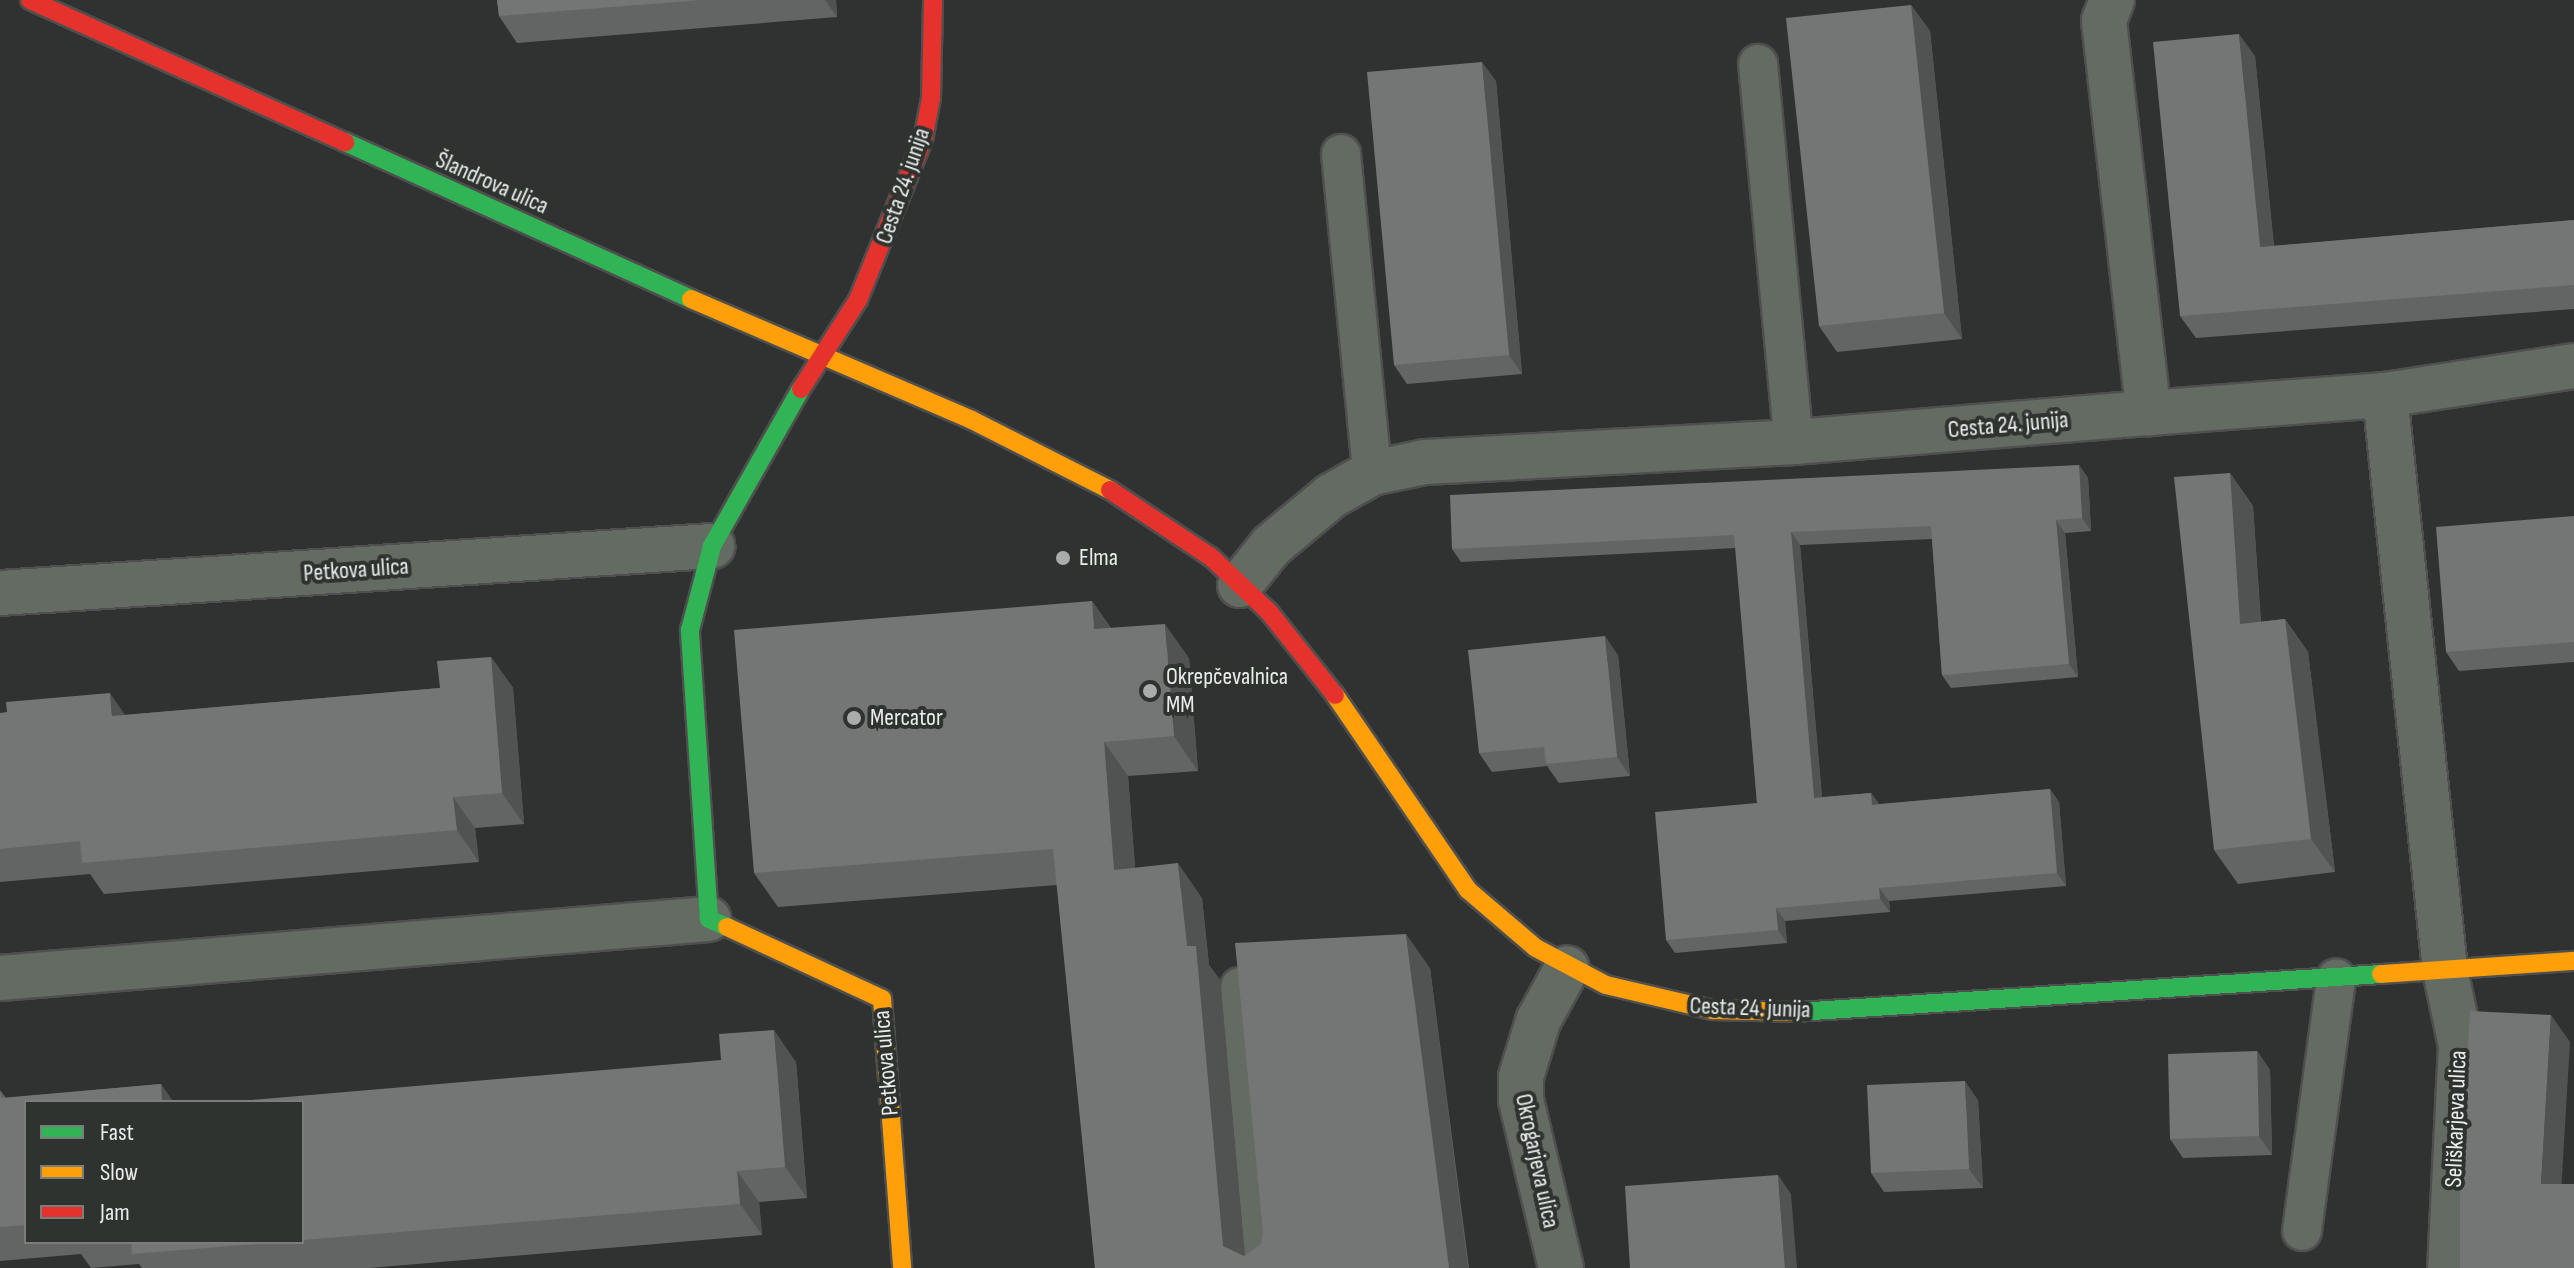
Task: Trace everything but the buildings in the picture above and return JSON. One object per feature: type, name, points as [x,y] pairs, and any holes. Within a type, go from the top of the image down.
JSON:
[{"type":"street","name":"Šlandrova ulica","points":[[30,0],[823,358],[936,405]]},
{"type":"street","name":"Cesta 24. junija","points":[[823,358],[864,288],[923,140],[935,56],[933,0]]},
{"type":"street","points":[[2112,0],[2104,21],[2149,413]]},
{"type":"street","points":[[709,919],[690,630],[712,546],[776,428],[823,358]]},
{"type":"street","name":"Cesta 24. junija","points":[[1240,585],[1271,546],[1331,496],[1372,473],[1425,462],[1794,442],[2385,395],[2574,366]]},
{"type":"street","points":[[2385,395],[2445,970]]},
{"type":"street","name":"Cesta 24. junija","points":[[936,405],[1142,507],[1240,585],[1332,690],[1468,890],[1567,968],[1640,996],[1754,1013],[2574,961]]},
{"type":"street","name":"Petkova ulica","points":[[0,593],[712,546]]},
{"type":"street","name":"Petkova ulica","points":[[0,978],[709,919],[882,999],[902,1268]]},
{"type":"street","name":"Okrogarjeva ulica","points":[[1561,1268],[1521,1100],[1521,1077],[1538,1021],[1567,968]]},
{"type":"street","name":"Seliškarjeva ulica","points":[[2445,970],[2461,1045],[2450,1268]]},
{"type":"lane","points":[[1758,64],[1794,442]]},
{"type":"lane","points":[[1341,154],[1372,473]]},
{"type":"lane","points":[[2302,1231],[2336,978]]},
{"type":"lane","points":[[1240,987],[1265,1268]]},
{"type":"traffic: fast","points":[[345,142],[691,299]]},
{"type":"traffic: fast","points":[[727,927],[709,919],[690,630],[712,546],[801,389]]},
{"type":"traffic: fast","points":[[1797,1012],[2381,974]]},
{"type":"traffic: slow","points":[[691,299],[972,420],[1110,490]]},
{"type":"traffic: slow","points":[[1335,695],[1468,890],[1536,948],[1606,985],[1713,1010],[1797,1012]]},
{"type":"traffic: slow","points":[[727,927],[882,999],[902,1268]]},
{"type":"traffic: slow","points":[[2381,974],[2574,961]]},
{"type":"traffic: jam","points":[[30,0],[345,142]]},
{"type":"traffic: jam","points":[[801,389],[858,300],[923,140],[931,98],[933,0]]},
{"type":"traffic: jam","points":[[1110,490],[1211,557],[1269,612],[1335,695]]},
{"type":"place","name":"Elma","points":[[1063,558]]},
{"type":"place","name":"Okrepčevalnica MM","points":[[1150,691]]},
{"type":"place","name":"Mercator","points":[[854,718]]}]
